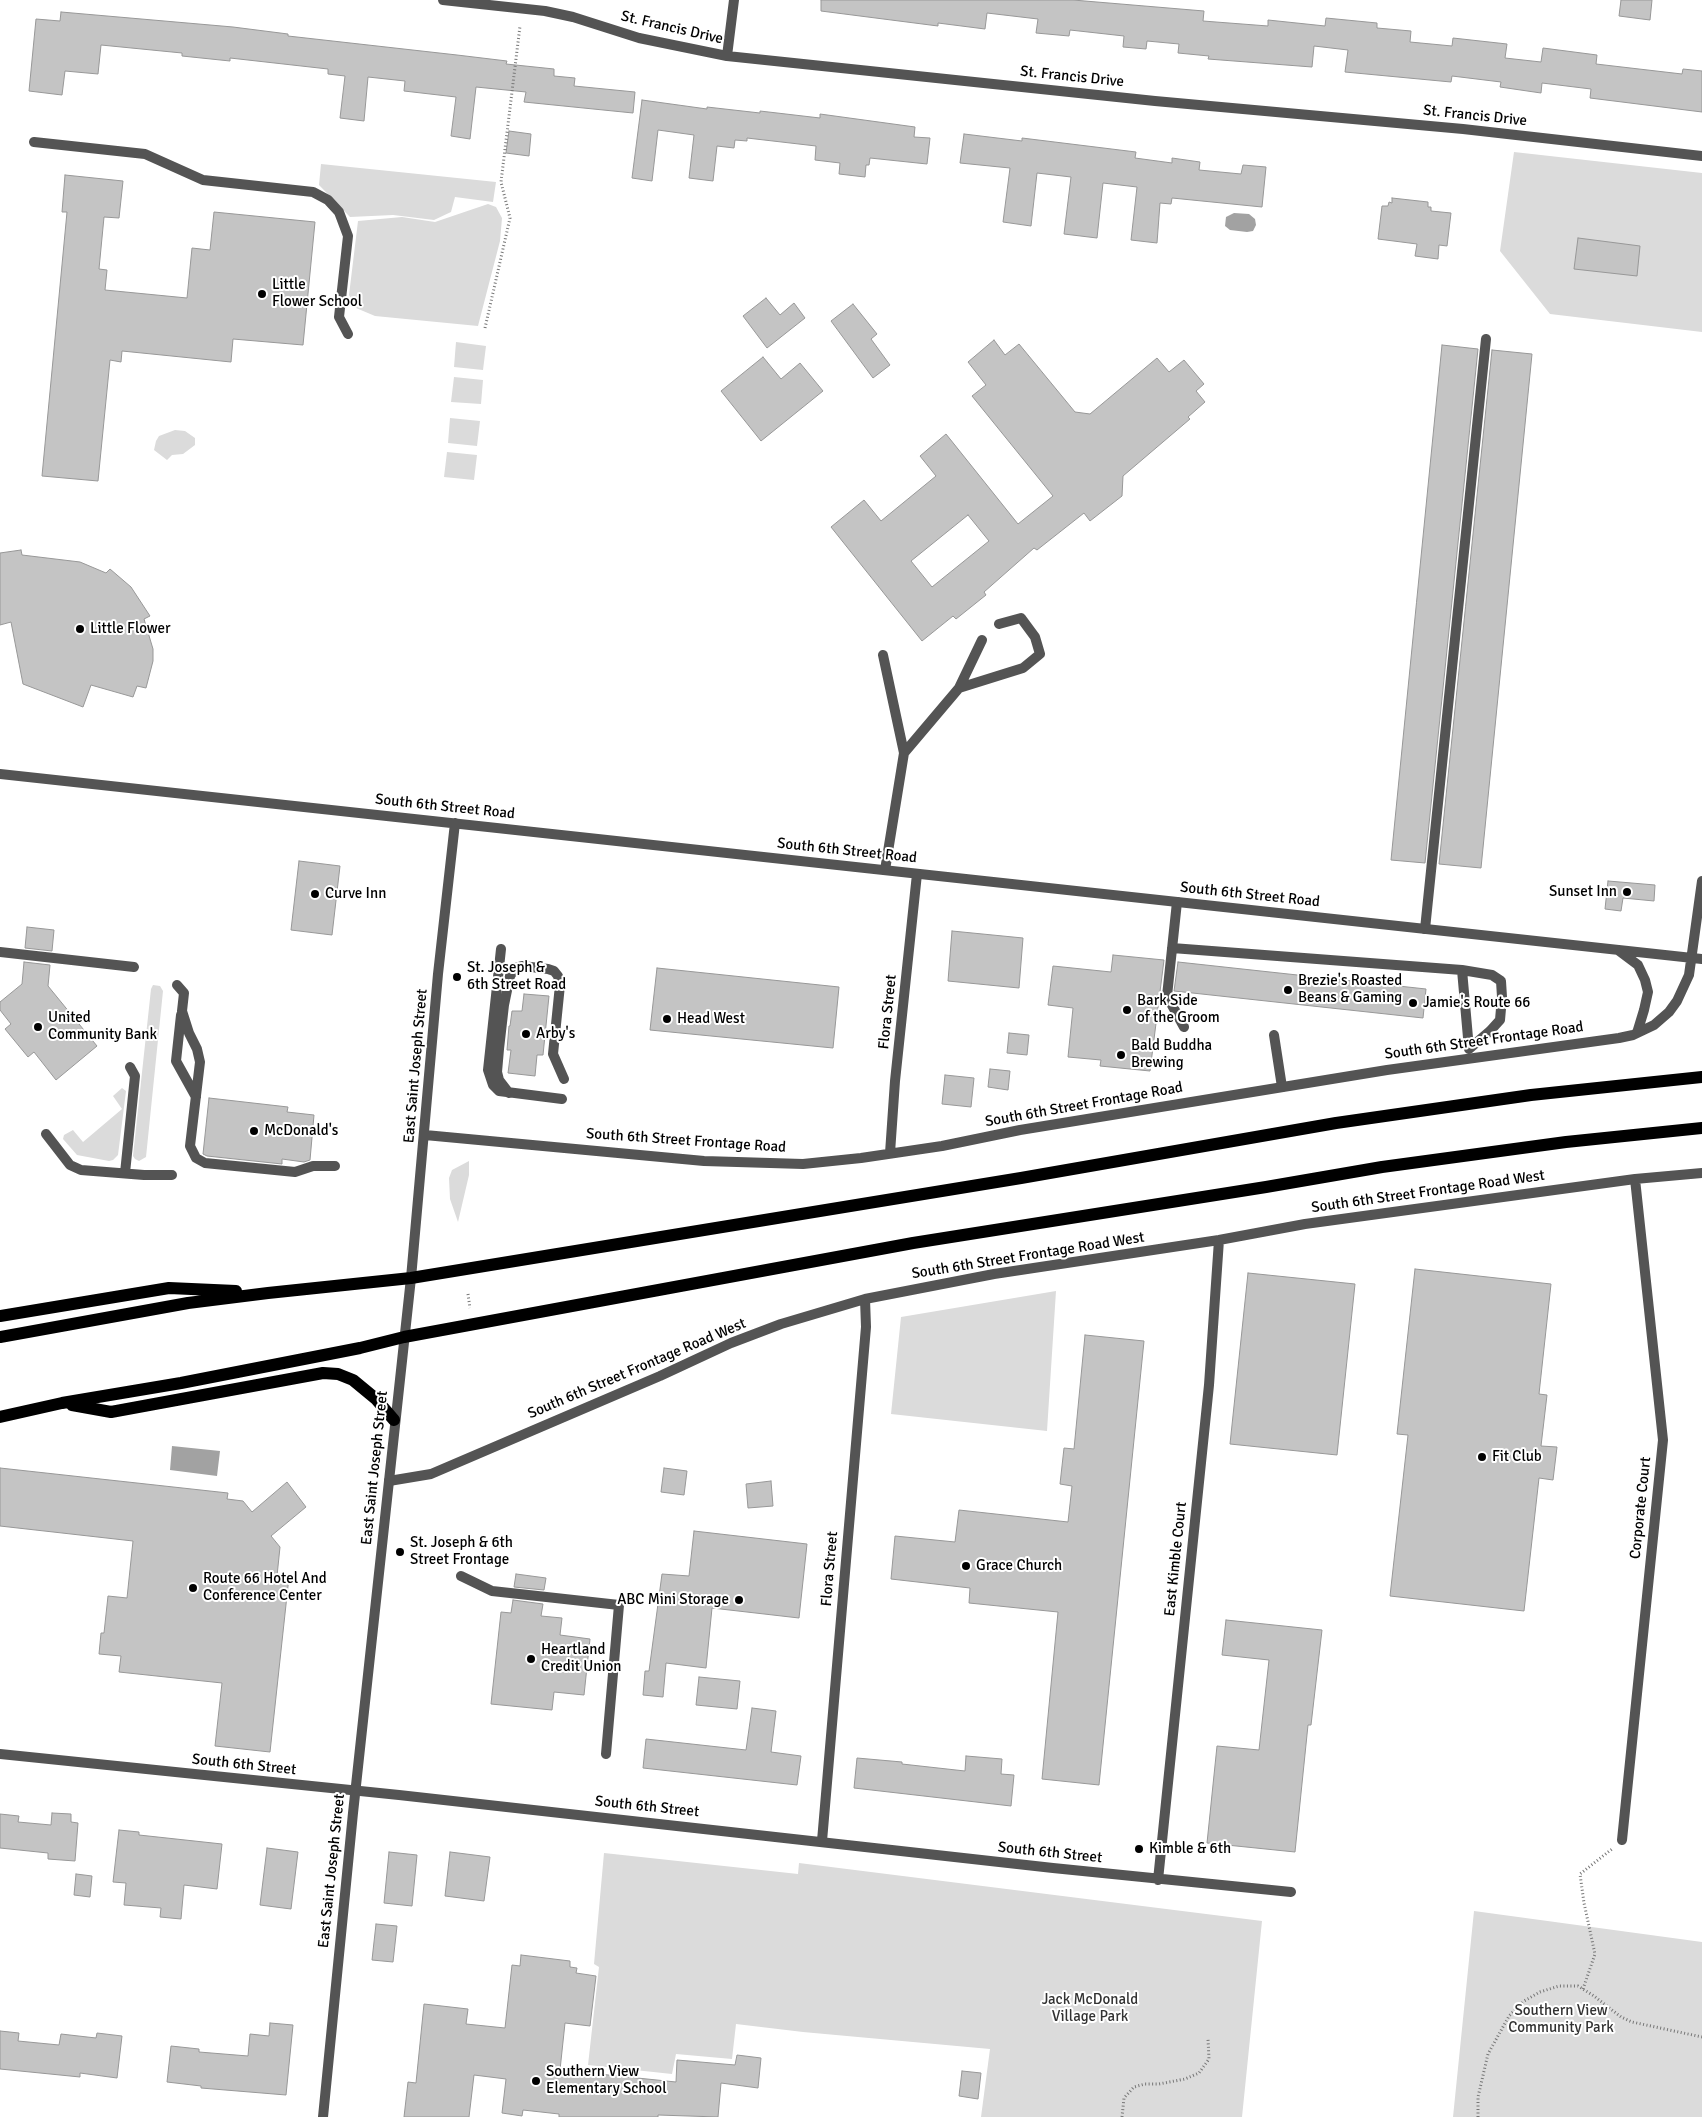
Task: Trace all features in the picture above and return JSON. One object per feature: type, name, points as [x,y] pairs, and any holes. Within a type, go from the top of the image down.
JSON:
[{"type":"main road","points":[[0,1337],[188,1303],[411,1278],[1022,1178],[1336,1122],[1531,1095],[1702,1077]]},
{"type":"main road","points":[[0,1417],[62,1403],[181,1383],[404,1338],[913,1243],[1266,1188],[1382,1167],[1566,1142],[1702,1128]]},
{"type":"main road","points":[[0,1316],[169,1288],[268,1293]]},
{"type":"main road","points":[[62,1403],[111,1412],[323,1373],[338,1374],[353,1380],[376,1399],[394,1420]]},
{"type":"street","name":"St. Francis Drive","points":[[443,0],[545,11],[573,17],[639,38],[727,56],[1155,101],[1463,129],[1702,156]]},
{"type":"street","points":[[727,56],[734,0]]},
{"type":"street","points":[[34,142],[145,154],[203,180],[313,192],[328,200],[339,212],[348,236],[339,317],[348,334]]},
{"type":"street","points":[[1425,930],[1486,339]]},
{"type":"street","points":[[959,688],[1023,668],[1040,654],[1034,637],[1021,618],[999,624]]},
{"type":"street","points":[[904,753],[959,688],[982,640]]},
{"type":"street","points":[[883,655],[904,753],[885,870]]},
{"type":"street","name":"South 6th Street Road","points":[[0,774],[1697,958]]},
{"type":"street","name":"East Saint Joseph Street","points":[[323,2117],[355,1791],[411,1278],[438,974],[455,823]]},
{"type":"street","name":"Flora Street","points":[[890,1154],[895,1081],[917,874]]},
{"type":"street","name":"South 6th Street Frontage Road","points":[[425,1135],[704,1161],[803,1164],[890,1154],[1470,1053],[1619,1038],[1637,1033],[1654,1025],[1669,1012],[1677,1001],[1697,958],[1702,881]]},
{"type":"street","points":[[1177,902],[1167,996],[1184,1027]]},
{"type":"street","points":[[1172,948],[1462,970],[1492,975],[1500,982],[1502,997],[1500,1020],[1470,1053]]},
{"type":"street","points":[[501,949],[488,1070],[493,1085],[499,1091],[509,1094],[562,1099]]},
{"type":"street","points":[[1618,950],[1638,965],[1648,992],[1637,1033]]},
{"type":"street","points":[[0,952],[134,967]]},
{"type":"street","points":[[509,1094],[496,1072],[504,1005],[510,976],[515,968],[522,966],[548,969],[554,971],[558,976],[560,985],[553,1054],[564,1079]]},
{"type":"street","points":[[1462,970],[1470,1053]]},
{"type":"street","points":[[177,985],[184,993],[176,1061],[196,1097]]},
{"type":"street","points":[[182,1011],[200,1062],[190,1146],[196,1158],[204,1163],[295,1172],[313,1166],[335,1166]]},
{"type":"street","points":[[1274,1035],[1282,1087]]},
{"type":"street","points":[[124,1174],[135,1076],[130,1067]]},
{"type":"street","points":[[46,1134],[70,1166],[81,1170],[124,1174],[172,1175]]},
{"type":"street","name":"South 6th Street Frontage Road West","points":[[389,1480],[431,1474],[660,1376],[731,1343],[781,1324],[865,1299],[994,1274],[1218,1240],[1314,1223],[1635,1179],[1702,1172]]},
{"type":"street","name":"Corporate Court","points":[[1622,1840],[1663,1440],[1635,1179]]},
{"type":"street","name":"East Kimble Court","points":[[1158,1880],[1207,1404],[1218,1240]]},
{"type":"street","name":"Flora Street","points":[[822,1841],[865,1337],[865,1299]]},
{"type":"street","points":[[460,1576],[492,1591],[619,1604],[606,1754]]},
{"type":"street","name":"South 6th Street","points":[[0,1754],[822,1841],[1158,1880],[1291,1892]]},
{"type":"path","points":[[485,328],[510,218],[501,182],[520,26]]},
{"type":"path","points":[[468,1294],[470,1308]]},
{"type":"path","points":[[1583,1989],[1595,1954],[1580,1874],[1622,1840]]},
{"type":"path","points":[[1478,2117],[1478,2097],[1488,2054],[1509,2016],[1524,2001],[1540,1992],[1569,1985],[1583,1989],[1616,2014],[1632,2022],[1702,2037]]},
{"type":"path","points":[[1122,2117],[1124,2098],[1134,2087],[1185,2079],[1199,2072],[1209,2059],[1208,2038]]},
{"type":"green space","points":[[1514,152],[1702,173],[1702,332],[1550,314],[1500,251]]},
{"type":"green space","points":[[321,164],[496,182],[493,202],[455,197],[451,212],[434,220],[393,215],[350,217],[319,185]]},
{"type":"green space","points":[[488,204],[496,207],[502,218],[500,241],[478,326],[375,316],[356,308],[349,295],[358,221],[402,217],[435,222]]},
{"type":"green space","points":[[456,342],[486,346],[483,370],[454,367]]},
{"type":"green space","points":[[454,377],[483,380],[481,404],[451,402]]},
{"type":"green space","points":[[450,418],[480,421],[477,446],[448,443]]},
{"type":"green space","points":[[175,430],[185,431],[195,438],[195,445],[183,454],[172,455],[167,460],[154,450],[156,441],[159,436]]},
{"type":"green space","points":[[447,452],[477,455],[474,480],[444,477]]},
{"type":"green space","points":[[153,985],[160,986],[163,991],[146,1157],[139,1161],[133,1156],[151,989]]},
{"type":"green space","points":[[122,1088],[126,1091],[118,1155],[109,1161],[77,1155],[63,1139],[64,1135],[73,1130],[83,1142],[122,1109],[113,1096]]},
{"type":"green space","points":[[469,1161],[469,1175],[458,1222],[450,1199],[449,1178],[452,1170]]},
{"type":"green space","points":[[1056,1291],[1047,1431],[891,1414],[901,1317]]},
{"type":"green space","name":"Jack McDonald Village Park","points":[[604,1853],[798,1874],[799,1863],[1262,1921],[1242,2117],[981,2117],[990,2049],[736,2024],[732,2059],[676,2054],[672,2074],[588,2065],[599,1967],[594,1964]]},
{"type":"green space","name":"Southern View Community Park","points":[[1474,1911],[1702,1942],[1702,2117],[1453,2117]]},
{"type":"shaded area","points":[[1234,213],[1249,214],[1255,219],[1256,225],[1253,231],[1230,230],[1225,226],[1226,217]]},
{"type":"shaded area","points":[[172,1446],[220,1451],[217,1476],[170,1470]]},
{"type":"building","points":[[821,0],[1073,0],[1204,11],[1203,21],[1268,26],[1268,20],[1325,26],[1326,18],[1377,23],[1377,28],[1411,31],[1410,42],[1452,46],[1453,38],[1507,44],[1505,58],[1541,62],[1543,48],[1597,55],[1596,64],[1682,74],[1683,69],[1702,71],[1702,112],[1590,98],[1591,89],[1542,83],[1541,93],[1500,87],[1501,82],[1452,76],[1451,82],[1345,72],[1348,50],[1314,46],[1312,67],[1208,59],[1209,56],[1178,53],[1179,44],[1147,41],[1146,49],[1123,47],[1124,36],[1070,30],[1069,36],[1036,33],[1038,19],[987,13],[985,29],[938,23],[938,26],[821,11]]},
{"type":"building","points":[[1621,0],[1652,0],[1650,20],[1619,16]]},
{"type":"building","points":[[61,12],[233,27],[288,34],[288,36],[507,61],[506,64],[554,69],[554,76],[575,78],[574,86],[635,92],[633,113],[524,102],[526,92],[476,87],[470,139],[451,136],[456,97],[404,91],[405,81],[368,77],[364,121],[340,118],[345,76],[328,74],[328,69],[230,58],[230,61],[182,56],[182,53],[101,45],[98,74],[65,71],[62,95],[29,91],[36,19],[60,21]]},
{"type":"building","points":[[642,100],[707,109],[707,107],[760,113],[760,111],[820,118],[820,114],[915,127],[914,137],[930,138],[927,164],[870,158],[869,165],[866,165],[865,177],[839,174],[840,163],[815,160],[816,146],[747,138],[747,141],[735,140],[734,148],[717,146],[713,181],[689,178],[694,135],[658,130],[652,181],[632,178]]},
{"type":"building","points":[[509,131],[531,134],[529,156],[506,153]]},
{"type":"building","points":[[964,134],[1022,141],[1022,138],[1136,152],[1135,158],[1172,163],[1172,158],[1200,162],[1199,170],[1241,174],[1243,165],[1266,167],[1262,207],[1172,198],[1171,204],[1160,203],[1157,243],[1131,240],[1137,187],[1103,183],[1097,238],[1064,234],[1071,177],[1037,173],[1031,226],[1003,222],[1010,168],[960,163]]},
{"type":"building","points":[[65,175],[123,181],[119,218],[104,217],[99,269],[107,270],[105,290],[187,298],[192,248],[210,250],[214,212],[315,222],[303,345],[233,339],[231,362],[122,351],[121,362],[110,360],[98,481],[42,476],[67,212],[62,212]]},
{"type":"building","points":[[1392,198],[1428,202],[1428,207],[1431,207],[1431,211],[1451,213],[1447,246],[1439,245],[1438,259],[1415,256],[1417,244],[1378,239],[1382,206],[1388,206],[1389,202],[1392,203]]},
{"type":"building","points":[[1578,238],[1640,246],[1637,276],[1574,269]]},
{"type":"building","points":[[766,298],[780,315],[794,303],[805,318],[767,348],[743,316]]},
{"type":"building","points":[[853,304],[877,334],[871,339],[890,365],[873,378],[831,321]]},
{"type":"building","points":[[994,340],[1005,355],[1019,344],[1075,412],[1090,414],[1157,358],[1169,372],[1184,360],[1204,384],[1196,391],[1205,402],[1188,417],[1190,419],[1123,476],[1122,496],[1090,521],[1084,513],[1037,550],[1034,548],[984,592],[986,595],[956,619],[953,616],[922,641],[831,527],[864,500],[881,521],[936,476],[920,456],[946,434],[1018,524],[1053,496],[972,396],[986,385],[968,362]],"holes":[[[968,515],[989,541],[932,587],[911,561]]]},
{"type":"building","points":[[1442,345],[1478,349],[1425,863],[1391,860]]},
{"type":"building","points":[[1492,350],[1532,354],[1481,868],[1439,864]]},
{"type":"building","points":[[763,357],[781,379],[800,363],[823,391],[761,441],[721,391]]},
{"type":"building","name":"Little Flower","points":[[21,550],[22,555],[80,562],[106,573],[110,569],[131,587],[150,616],[144,619],[153,649],[153,661],[146,688],[137,686],[133,697],[91,685],[83,707],[23,684],[11,622],[0,625],[0,553]]},
{"type":"building","points":[[299,861],[340,866],[332,935],[291,930]]},
{"type":"building","points":[[1608,881],[1655,885],[1654,901],[1623,898],[1621,911],[1605,909]]},
{"type":"building","points":[[27,927],[54,930],[52,951],[25,948]]},
{"type":"building","points":[[952,931],[1023,938],[1019,988],[948,981]]},
{"type":"building","points":[[1113,955],[1164,960],[1150,1071],[1100,1066],[1101,1060],[1068,1057],[1073,1008],[1048,1005],[1053,966],[1111,972]]},
{"type":"building","points":[[24,962],[50,965],[48,986],[97,1046],[56,1080],[34,1052],[28,1057],[5,1029],[11,1024],[0,1010],[0,1002],[22,984]]},
{"type":"building","points":[[1178,962],[1426,989],[1423,1018],[1174,991]]},
{"type":"building","points":[[657,968],[839,987],[833,1048],[650,1030]]},
{"type":"building","points":[[524,994],[549,996],[543,1055],[537,1055],[535,1076],[508,1073],[511,1050],[507,1050],[512,1011],[522,1011]]},
{"type":"building","points":[[1009,1033],[1029,1035],[1027,1055],[1007,1053]]},
{"type":"building","points":[[990,1069],[1010,1071],[1008,1090],[988,1087]]},
{"type":"building","points":[[945,1075],[974,1078],[971,1107],[942,1104]]},
{"type":"building","points":[[209,1098],[288,1107],[287,1112],[314,1115],[310,1160],[304,1162],[282,1159],[282,1164],[203,1154]]},
{"type":"building","points":[[1415,1269],[1551,1284],[1539,1394],[1547,1395],[1541,1446],[1557,1447],[1553,1480],[1539,1478],[1524,1611],[1390,1596],[1408,1435],[1397,1434]]},
{"type":"building","points":[[1248,1273],[1355,1284],[1337,1455],[1230,1444]]},
{"type":"building","points":[[1085,1335],[1144,1341],[1099,1785],[1042,1779],[1058,1612],[969,1603],[970,1588],[891,1579],[895,1536],[955,1542],[959,1510],[1068,1522],[1072,1486],[1060,1484],[1064,1448],[1074,1449]]},
{"type":"building","points":[[0,1468],[228,1493],[227,1499],[243,1501],[252,1512],[287,1482],[306,1507],[271,1536],[280,1547],[277,1576],[289,1577],[270,1752],[215,1746],[222,1683],[119,1672],[121,1656],[99,1654],[101,1633],[104,1633],[108,1596],[127,1598],[133,1541],[0,1526]]},
{"type":"building","points":[[664,1468],[687,1471],[684,1495],[661,1492]]},
{"type":"building","points":[[771,1481],[773,1506],[748,1508],[746,1484]]},
{"type":"building","points":[[694,1531],[807,1544],[799,1618],[712,1608],[706,1668],[666,1663],[663,1697],[643,1695],[645,1671],[649,1671],[662,1574],[689,1576]]},
{"type":"building","points":[[516,1574],[546,1578],[544,1590],[514,1587]]},
{"type":"building","points":[[513,1600],[543,1604],[541,1616],[562,1618],[560,1635],[590,1639],[584,1695],[554,1692],[552,1710],[491,1704],[501,1612],[511,1613]]},
{"type":"building","points":[[1226,1620],[1322,1630],[1311,1725],[1308,1725],[1295,1852],[1207,1843],[1217,1746],[1259,1750],[1269,1660],[1222,1655]]},
{"type":"building","points":[[699,1677],[740,1681],[737,1709],[696,1705]]},
{"type":"building","points":[[752,1708],[776,1711],[771,1752],[801,1756],[797,1785],[643,1768],[646,1739],[746,1750]]},
{"type":"building","points":[[966,1756],[1002,1759],[1001,1774],[1014,1775],[1011,1806],[854,1788],[857,1758],[965,1771]]},
{"type":"building","points":[[52,1813],[71,1814],[71,1822],[78,1823],[75,1861],[48,1859],[48,1853],[0,1848],[0,1814],[19,1816],[18,1822],[51,1825]]},
{"type":"building","points":[[119,1830],[139,1832],[139,1835],[222,1844],[217,1889],[184,1885],[181,1919],[160,1917],[161,1908],[124,1905],[126,1883],[113,1882]]},
{"type":"building","points":[[267,1848],[298,1852],[291,1909],[260,1905]]},
{"type":"building","points":[[389,1852],[417,1855],[412,1906],[384,1903]]},
{"type":"building","points":[[450,1852],[490,1857],[484,1901],[445,1896]]},
{"type":"building","points":[[76,1874],[92,1876],[90,1897],[74,1895]]},
{"type":"building","points":[[376,1924],[397,1926],[393,1962],[372,1960]]},
{"type":"building","points":[[521,1955],[570,1961],[570,1967],[577,1968],[576,1973],[596,1976],[590,2026],[565,2023],[560,2070],[676,2082],[677,2060],[735,2065],[737,2055],[761,2058],[758,2088],[721,2083],[718,2117],[658,2115],[658,2117],[559,2117],[559,2114],[523,2110],[522,2116],[502,2113],[506,2079],[474,2075],[469,2117],[404,2117],[408,2082],[416,2083],[424,2004],[468,2009],[466,2024],[505,2028],[512,1965],[520,1966]]},
{"type":"building","points":[[270,2023],[293,2025],[286,2095],[201,2088],[201,2086],[167,2082],[171,2046],[199,2049],[199,2052],[248,2056],[250,2034],[269,2036]]},
{"type":"building","points":[[0,2031],[19,2033],[18,2041],[59,2045],[61,2034],[96,2038],[97,2033],[122,2036],[117,2078],[80,2073],[80,2077],[0,2069]]},
{"type":"building","points":[[962,2071],[981,2073],[978,2099],[959,2096]]},
{"type":"place","name":"Little Flower School","points":[[262,294]]},
{"type":"place","name":"Little Flower","points":[[80,629]]},
{"type":"place","name":"Sunset Inn","points":[[1627,892]]},
{"type":"place","name":"Curve Inn","points":[[315,894]]},
{"type":"place","name":"St. Joseph & 6th Street Road","points":[[457,977]]},
{"type":"place","name":"Brezie's Roasted Beans & Gaming","points":[[1288,990]]},
{"type":"place","name":"Jamie's Route 66","points":[[1413,1003]]},
{"type":"place","name":"Bark Side of the Groom","points":[[1127,1010]]},
{"type":"place","name":"Head West","points":[[667,1019]]},
{"type":"place","name":"United Community Bank","points":[[38,1027]]},
{"type":"place","name":"Arby's","points":[[526,1034]]},
{"type":"place","name":"Bald Buddha Brewing","points":[[1121,1055]]},
{"type":"place","name":"McDonald's","points":[[254,1131]]},
{"type":"place","name":"Fit Club","points":[[1482,1457]]},
{"type":"place","name":"St. Joseph & 6th Street Frontage","points":[[400,1552]]},
{"type":"place","name":"Grace Church","points":[[966,1566]]},
{"type":"place","name":"Route 66 Hotel And Conference Center","points":[[193,1588]]},
{"type":"place","name":"ABC Mini Storage","points":[[739,1600]]},
{"type":"place","name":"Heartland Credit Union","points":[[531,1659]]},
{"type":"place","name":"Kimble & 6th","points":[[1139,1849]]},
{"type":"place","name":"Southern View Elementary School","points":[[536,2081]]}]
